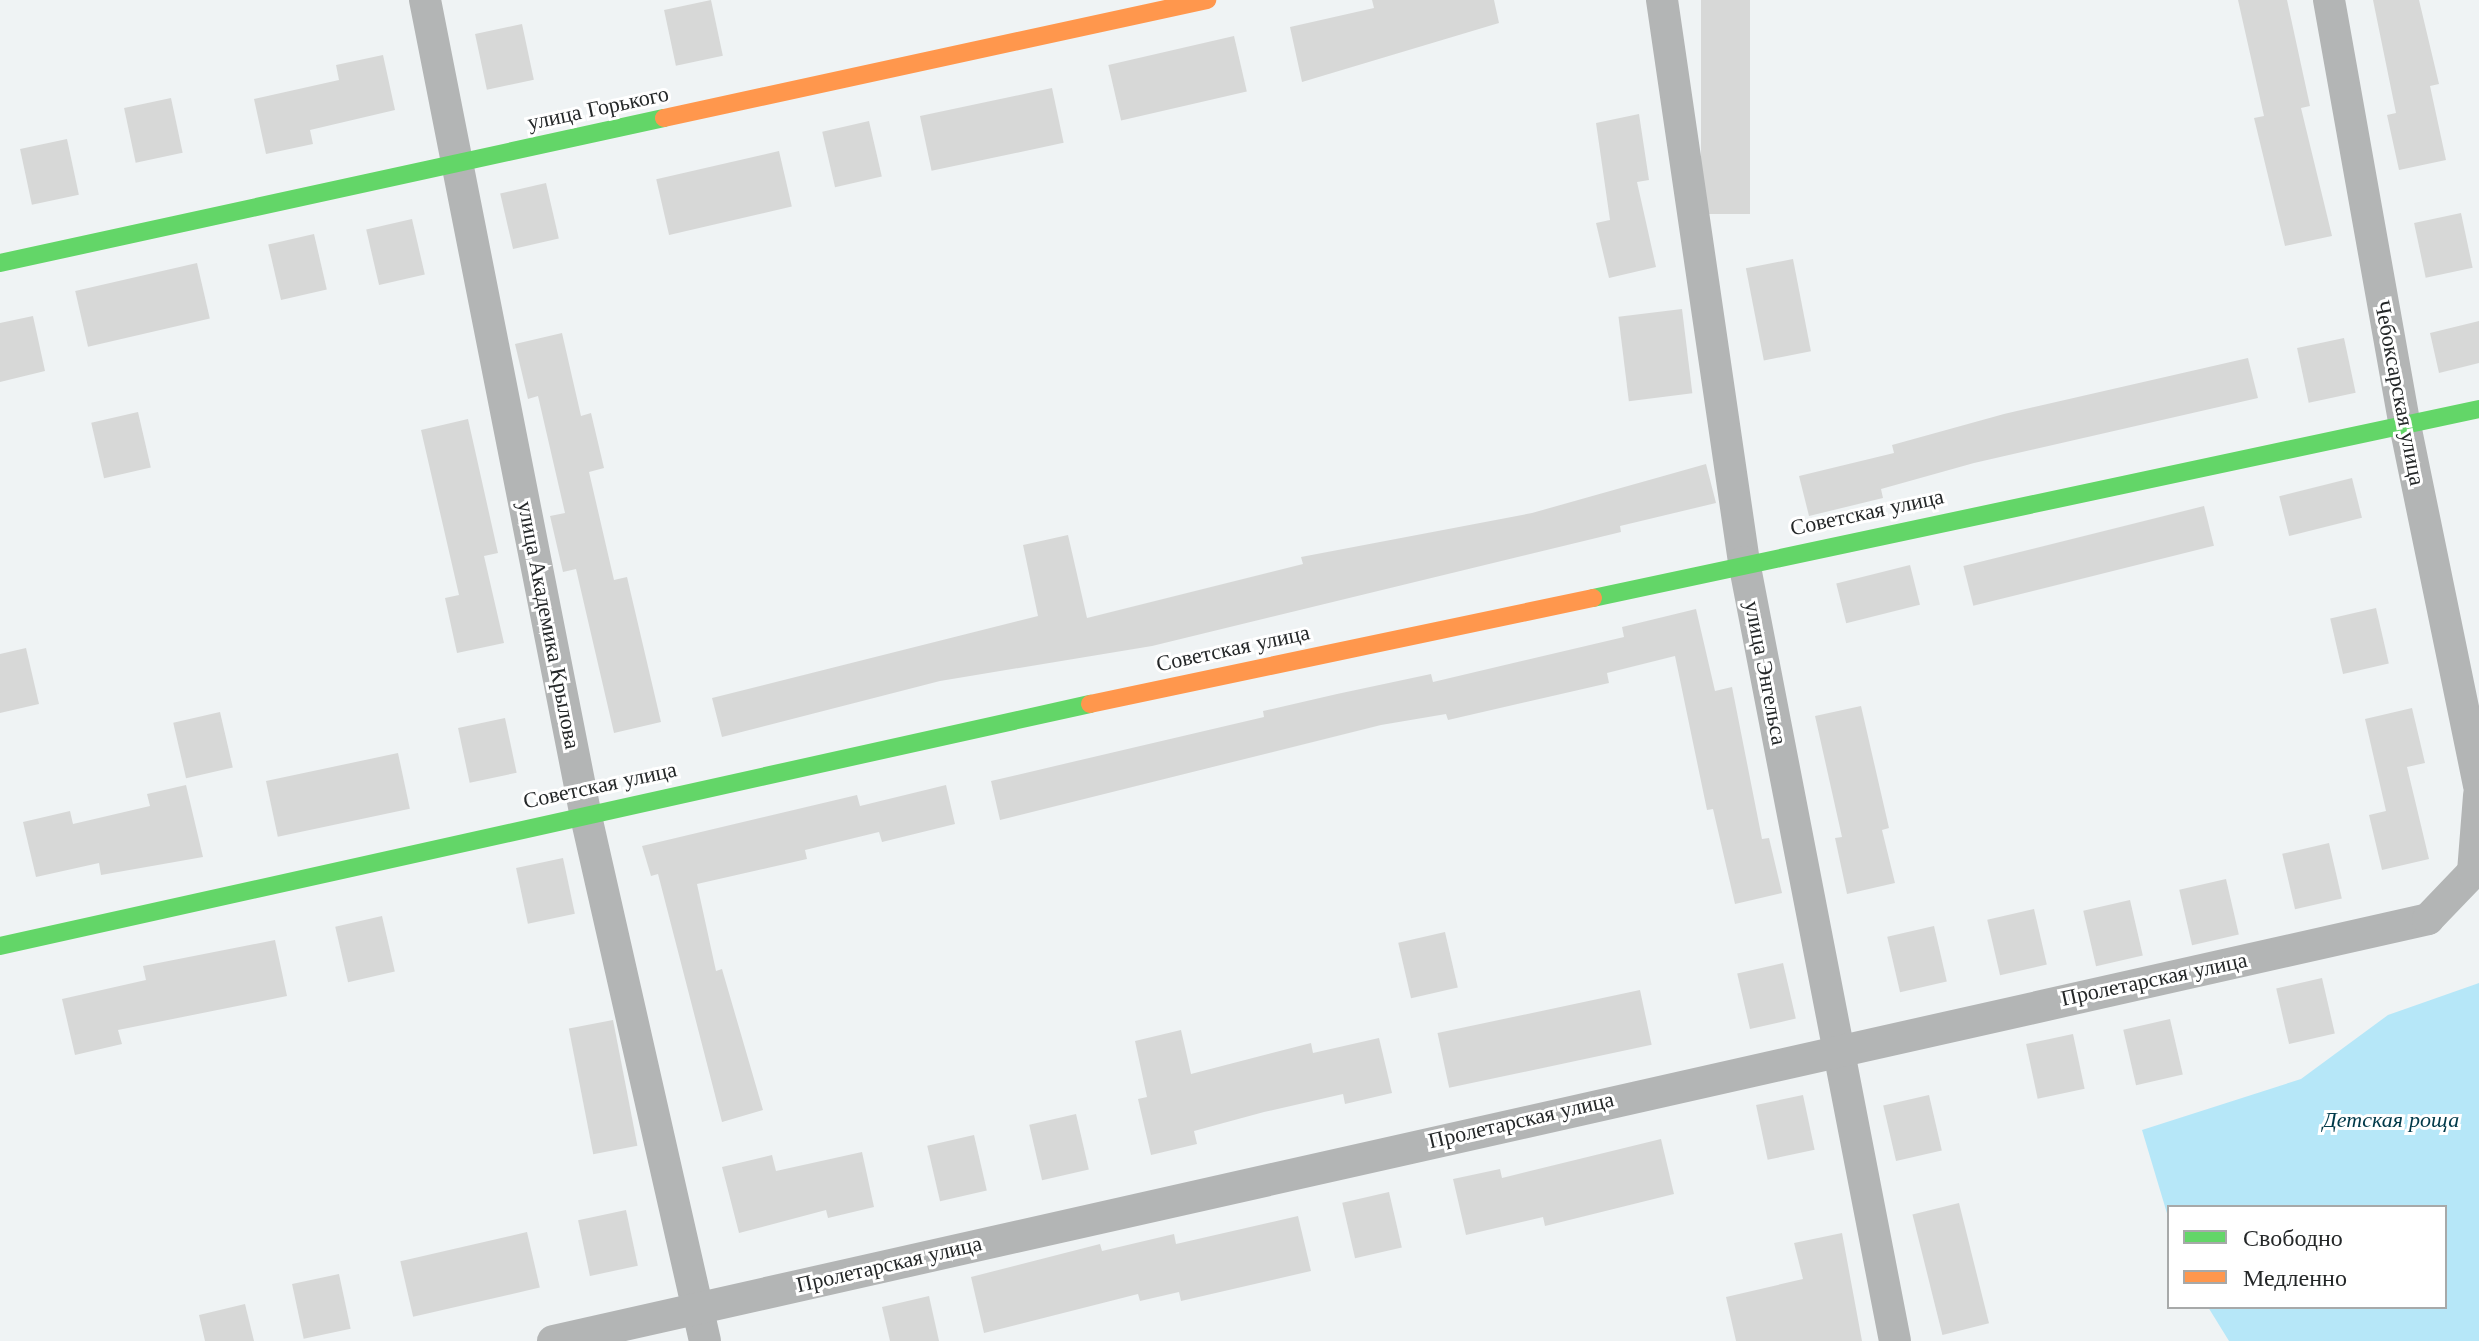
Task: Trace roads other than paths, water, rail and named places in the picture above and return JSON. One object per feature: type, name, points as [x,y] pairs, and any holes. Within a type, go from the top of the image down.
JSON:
[{"type":"street","name":"улица Академика Крылова","points":[[425,0],[460,162],[585,812],[705,1341]]},
{"type":"street","name":"улица Горького","points":[[0,263],[1207,0]]},
{"type":"street","name":"улица Энгельса","points":[[1662,0],[1744,562],[1895,1341]]},
{"type":"street","name":"Чебоксарская улица","points":[[2329,0],[2405,425],[2479,785]]},
{"type":"street","name":"Советская улица","points":[[0,946],[585,812],[1744,562],[2479,409]]},
{"type":"street","name":"Пролетарская улица","points":[[553,1341],[1839,1047],[2428,919],[2473,872],[2479,795]]},
{"type":"park label","name":"Детская роща","points":[[2391,1120]]}]
